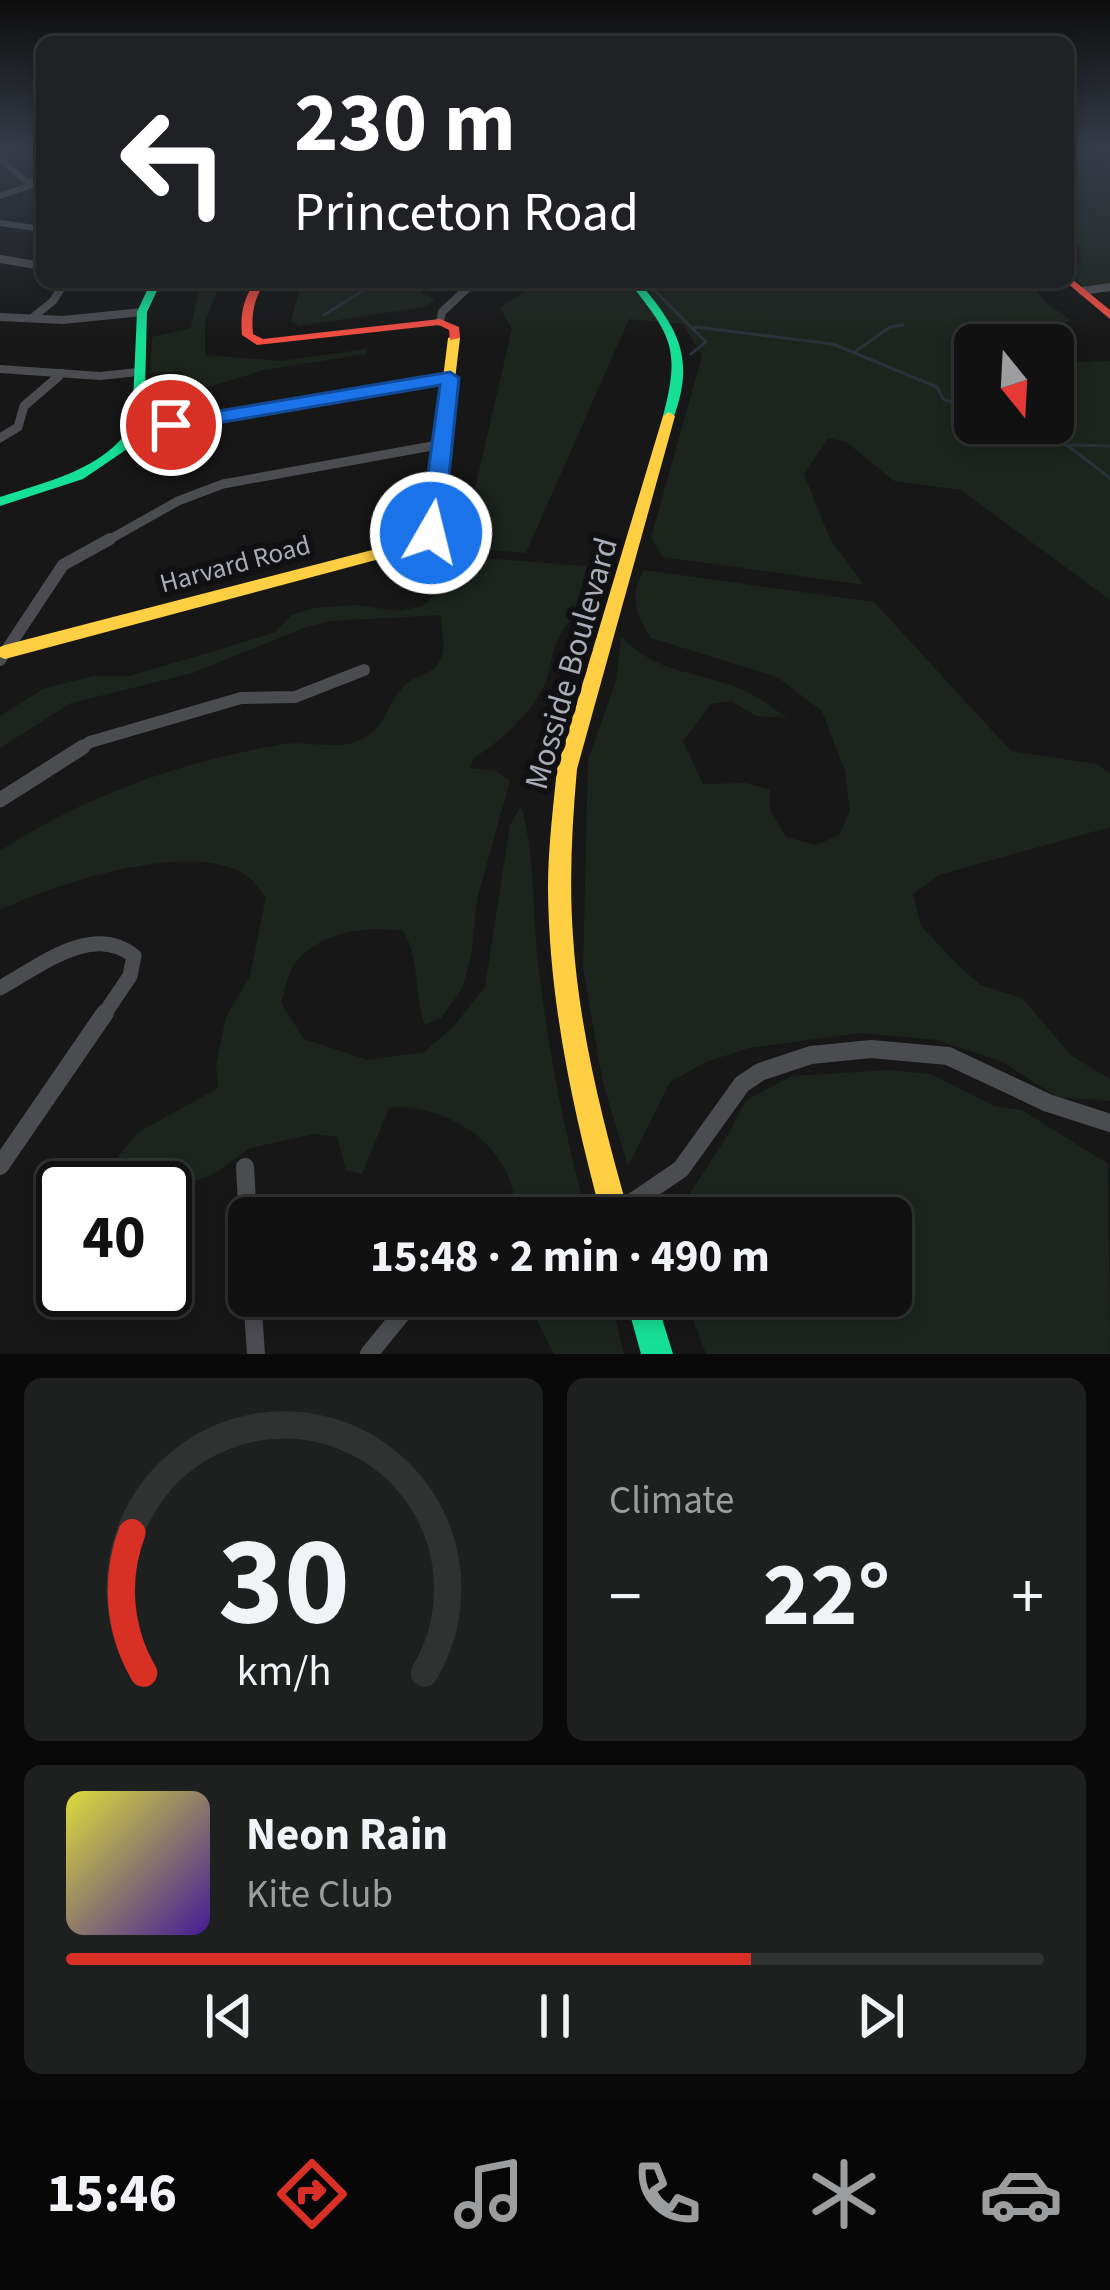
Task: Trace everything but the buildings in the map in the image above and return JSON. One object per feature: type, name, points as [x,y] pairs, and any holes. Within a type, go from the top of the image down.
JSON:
[{"type":"main road","points":[[1075,285],[1110,316]]},
{"type":"main road","points":[[0,502],[108,459],[135,431],[142,312],[153,288]]},
{"type":"main road","points":[[255,288],[244,312],[248,335],[261,343],[295,343],[440,322]]},
{"type":"main road","name":"Mosside Boulevard","points":[[610,1197],[567,1038],[557,973],[554,887],[557,820],[567,769],[682,373],[676,332],[639,288]]},
{"type":"main road","name":"Harvard Road","points":[[3,656],[421,542],[433,527],[455,329],[440,322]]},
{"type":"main road","points":[[646,1317],[657,1354]]},
{"type":"street","points":[[0,223],[36,228]]},
{"type":"street","points":[[0,259],[36,265]]},
{"type":"street","points":[[1075,285],[1110,287]]},
{"type":"street","points":[[31,319],[61,288]]},
{"type":"street","points":[[440,322],[442,312],[468,288]]},
{"type":"street","points":[[0,317],[142,312]]},
{"type":"street","points":[[0,369],[62,374],[138,372]]},
{"type":"street","points":[[0,438],[18,427],[24,406],[62,374]]},
{"type":"street","points":[[135,431],[450,378]]},
{"type":"street","points":[[3,656],[62,565],[178,501],[223,484],[443,444]]},
{"type":"street","points":[[0,800],[90,742],[241,698],[295,697],[364,670]]},
{"type":"street","points":[[0,988],[107,939],[124,944],[134,956],[130,976],[0,1166]]},
{"type":"street","points":[[649,1197],[690,1159],[713,1117],[744,1082],[779,1064],[827,1053],[905,1050],[945,1055],[1047,1102],[1110,1123]]},
{"type":"street","points":[[245,1167],[247,1197]]},
{"type":"street","points":[[253,1317],[256,1354]]},
{"type":"street","points":[[369,1354],[399,1317]]},
{"type":"shaded area","points":[[1074,213],[1110,213],[1110,283],[1083,286],[1074,277],[1074,264],[1081,262],[1078,243],[1074,243]]},
{"type":"shaded area","points":[[199,288],[219,288],[205,321],[205,355],[281,361],[367,349],[366,354],[264,370],[209,387],[195,385],[180,371],[150,374],[152,337],[191,328]]},
{"type":"shaded area","points":[[300,288],[424,288],[422,293],[435,299],[423,307],[299,326],[291,321]]},
{"type":"shaded area","points":[[528,288],[1035,288],[1047,304],[1073,321],[954,324],[954,444],[1074,444],[1074,360],[1110,361],[1110,600],[961,490],[894,481],[846,442],[828,438],[804,474],[830,539],[864,585],[663,557],[651,538],[702,356],[683,324],[629,319],[526,553],[461,548],[512,329],[500,308]]},
{"type":"shaded area","points":[[482,558],[586,566],[584,601],[561,633],[540,693],[516,725],[474,758],[470,768],[496,771],[510,781],[477,899],[471,957],[462,989],[441,1018],[425,1025],[409,942],[403,931],[374,929],[330,938],[304,954],[292,969],[281,1003],[304,1039],[368,1060],[424,1052],[453,1027],[485,987],[510,825],[521,806],[552,1059],[582,1197],[513,1197],[506,1172],[477,1136],[435,1113],[412,1108],[389,1108],[362,1174],[346,1170],[337,1137],[314,1134],[250,1148],[212,1175],[192,1182],[192,1161],[115,1161],[137,1133],[218,1088],[216,1064],[226,1017],[250,976],[266,897],[250,878],[223,865],[159,863],[54,888],[0,910],[0,851],[66,813],[172,771],[284,744],[341,745],[361,740],[377,727],[404,686],[440,660],[441,615],[332,621],[306,627],[193,673],[71,703],[0,748],[0,716],[43,689],[93,676],[129,676],[228,647],[275,632],[292,615],[314,608],[355,605],[400,611],[422,606]]},
{"type":"shaded area","points":[[644,570],[874,602],[1011,751],[1096,764],[1110,773],[1110,827],[939,875],[913,894],[921,926],[959,966],[981,985],[1022,998],[1072,1056],[1110,1079],[1110,1101],[1057,1097],[1001,1061],[936,1040],[861,1033],[749,1048],[706,1062],[670,1082],[628,1166],[603,1083],[583,968],[588,760],[616,681],[621,637],[659,663],[743,690],[787,718],[756,716],[731,701],[711,704],[683,741],[703,784],[746,783],[770,790],[770,810],[786,837],[816,845],[839,835],[850,811],[845,771],[822,711],[777,677],[651,638],[636,605]]},
{"type":"shaded area","points":[[890,1070],[930,1074],[994,1106],[1022,1110],[1108,1164],[1110,1354],[706,1354],[692,1317],[912,1317],[912,1197],[688,1197],[745,1101],[792,1076]]},
{"type":"shaded area","points":[[536,1317],[615,1317],[624,1354],[554,1354]]},
{"type":"waterway","points":[[324,315],[367,288]]},
{"type":"waterway","points":[[652,288],[706,342],[691,354]]},
{"type":"waterway","points":[[856,351],[890,327],[903,325]]},
{"type":"waterway","points":[[695,327],[833,344],[937,387],[943,399],[954,403]]},
{"type":"waterway","points":[[1063,444],[1110,478]]},
{"type":"waterway","points":[[1070,445],[1110,446]]},
{"type":"traffic: fast","points":[[0,502],[78,476],[128,442],[138,425],[142,312],[153,288]]},
{"type":"traffic: fast","points":[[639,288],[676,343],[678,374],[669,416]]},
{"type":"traffic: fast","points":[[646,1317],[657,1354]]},
{"type":"traffic: slow","points":[[5,652],[412,545],[431,533],[454,338]]},
{"type":"traffic: slow","points":[[611,1197],[575,1050],[567,996],[561,941],[561,828],[567,769],[669,416]]},
{"type":"traffic: jam","points":[[1074,284],[1110,316]]},
{"type":"traffic: jam","points":[[257,288],[250,301],[248,335],[261,343],[440,322],[455,329],[454,338]]},
{"type":"route","points":[[171,425],[450,378],[431,533]]}]
